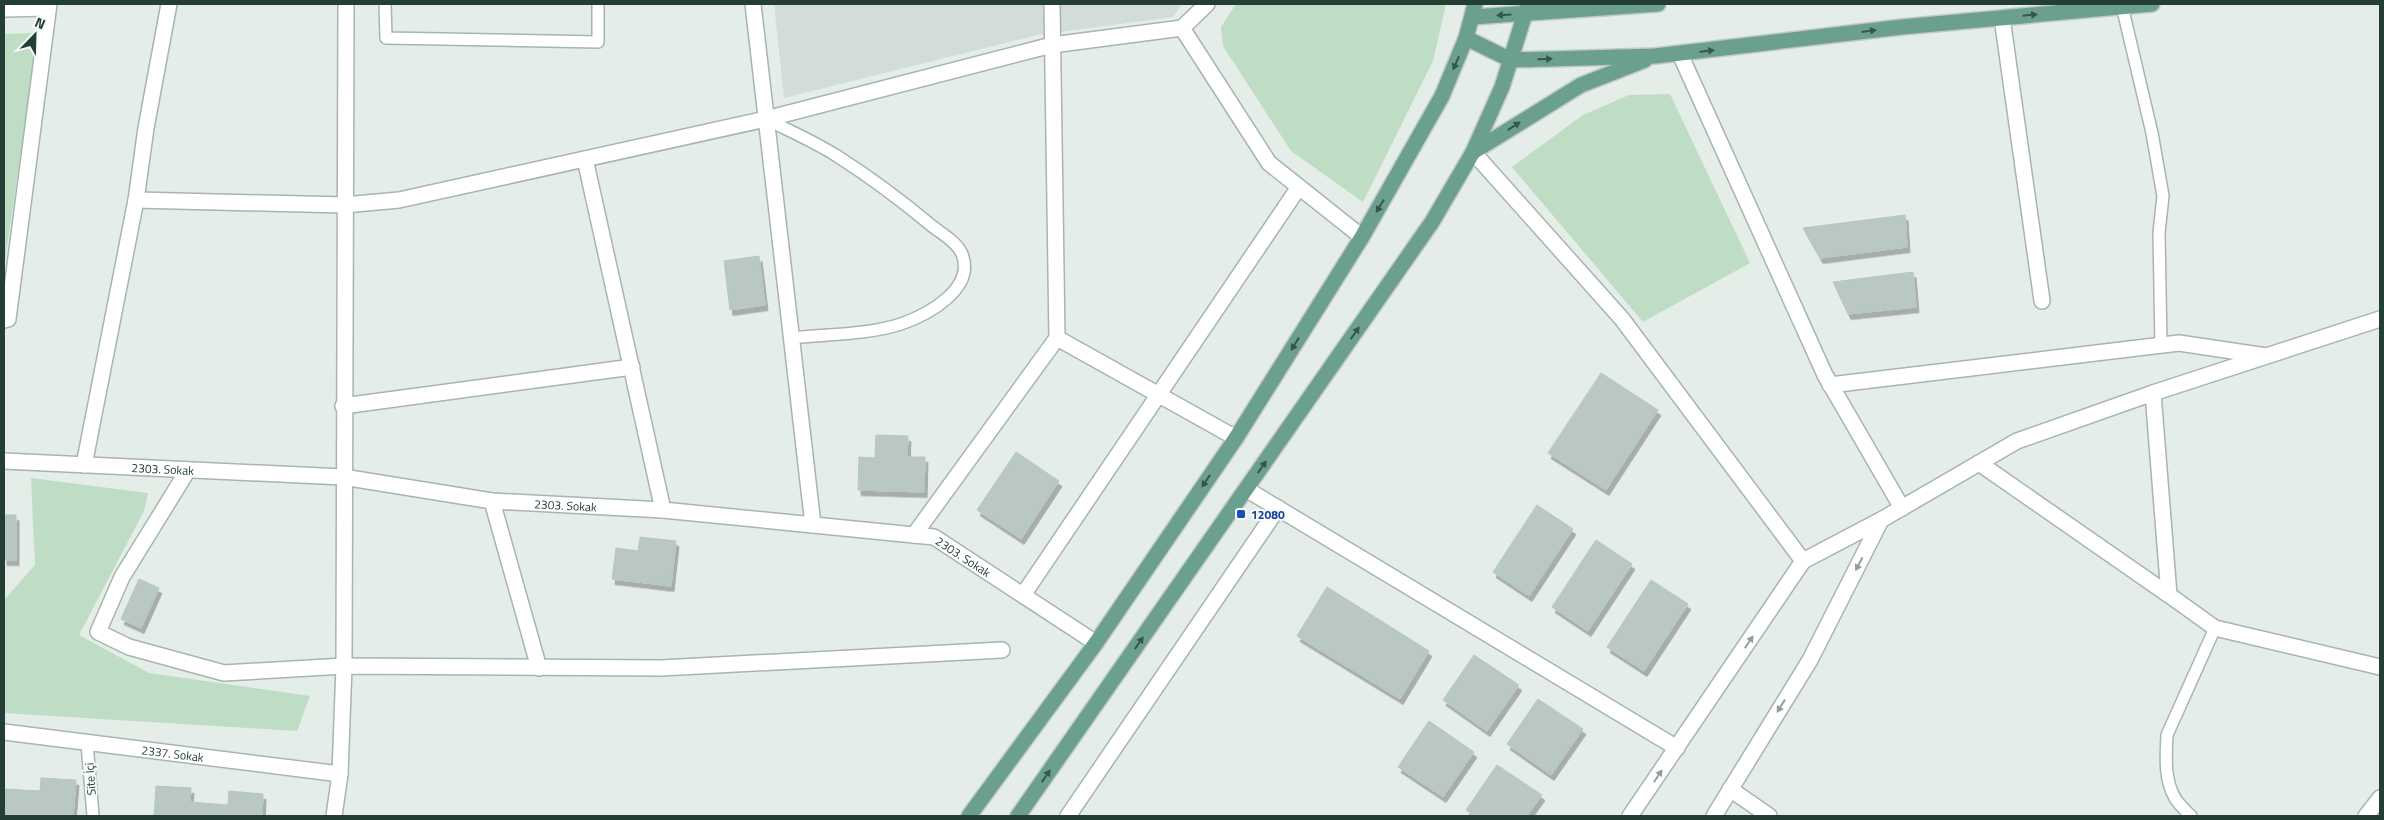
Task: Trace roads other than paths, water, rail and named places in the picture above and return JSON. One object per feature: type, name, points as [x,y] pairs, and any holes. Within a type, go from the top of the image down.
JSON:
[{"type":"main road","points":[[969,816],[1096,643],[1236,438],[1362,237],[1442,96],[1466,38],[1474,10],[1658,4]]},
{"type":"main road","points":[[1466,38],[1511,60],[1655,56],[1902,27],[2152,4]]},
{"type":"main road","points":[[1018,816],[1432,222],[1473,152],[1502,87],[1528,8]]},
{"type":"main road","points":[[1473,152],[1581,85],[1655,56]]},
{"type":"street","points":[[84,465],[136,200],[146,128],[169,4]]},
{"type":"street","points":[[334,816],[340,774],[344,666],[343,477],[346,4]]},
{"type":"street","points":[[753,4],[813,525]]},
{"type":"street","points":[[914,536],[1056,338],[1052,4]]},
{"type":"street","points":[[136,200],[344,205],[399,200],[766,118],[1052,45],[1182,28],[1207,4]]},
{"type":"street","points":[[4,9],[48,6],[8,319],[4,320]]},
{"type":"street","points":[[2002,18],[2042,301]]},
{"type":"street","points":[[1182,28],[1269,163],[1362,237]]},
{"type":"street","points":[[1680,54],[1830,385],[1902,508]]},
{"type":"street","points":[[1473,152],[1622,319],[1804,561]]},
{"type":"street","points":[[586,159],[663,510]]},
{"type":"street","points":[[1023,595],[1160,395],[1299,186]]},
{"type":"street","points":[[1630,816],[1804,561],[1881,520],[2017,441],[2154,393],[2380,319]]},
{"type":"street","points":[[1056,338],[1236,438]]},
{"type":"street","points":[[1830,385],[2179,343],[2266,356]]},
{"type":"street","points":[[344,406],[632,367]]},
{"type":"street","points":[[2154,393],[2169,595]]},
{"type":"street","name":"2303. Sokak","points":[[4,461],[343,477],[492,501],[663,510],[934,537],[1096,643]]},
{"type":"street","points":[[1979,463],[2215,628],[2380,667]]},
{"type":"street","points":[[188,470],[122,577],[98,632],[129,647],[224,673],[344,666],[661,668],[1002,650]]},
{"type":"street","points":[[1246,489],[1678,748]]},
{"type":"street","points":[[492,501],[539,668]]},
{"type":"street","points":[[1068,816],[1278,508]]},
{"type":"street","points":[[1714,816],[1810,660],[1881,520]]},
{"type":"street","name":"2337. Sokak","points":[[4,732],[340,774]]},
{"type":"street","points":[[1730,789],[1769,816]]},
{"type":"street","points":[[2366,816],[2380,798]]},
{"type":"lane","points":[[385,4],[386,38],[598,42],[598,4]]},
{"type":"lane","points":[[2122,6],[2152,133],[2163,196],[2159,233],[2161,345]]},
{"type":"lane","points":[[766,118],[836,155],[914,210],[956,246],[964,262],[962,280],[956,288],[943,301],[915,318],[886,328],[792,338]]},
{"type":"lane","points":[[2191,816],[2175,798],[2170,786],[2166,754],[2167,735],[2215,628]]},
{"type":"lane","name":"Site İçi","points":[[87,743],[92,816]]},
{"type":"place","name":"12080","points":[[1241,514]]}]
